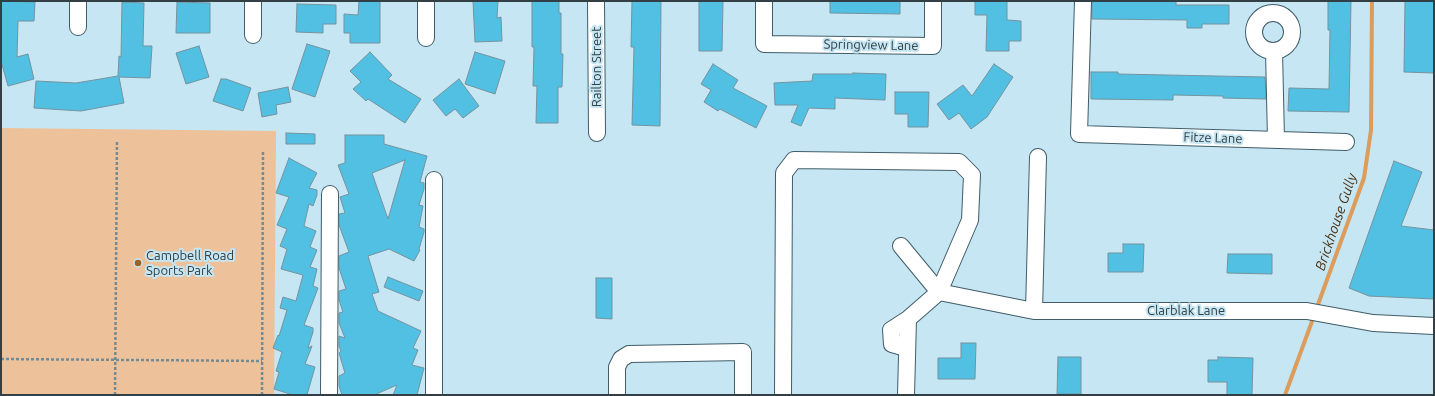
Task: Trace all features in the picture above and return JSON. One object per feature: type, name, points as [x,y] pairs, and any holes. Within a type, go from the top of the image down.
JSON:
[{"type":"street","points":[[78,1],[78,27]]},
{"type":"street","points":[[253,1],[253,35]]},
{"type":"street","points":[[426,1],[426,38]]},
{"type":"street","name":"Railton Street","points":[[596,1],[597,133]]},
{"type":"street","name":"Springview Lane","points":[[764,1],[764,44],[933,46],[933,1]]},
{"type":"street","name":"Fitze Lane","points":[[1083,1],[1079,134],[1346,142]]},
{"type":"street","points":[[1274,6],[1287,18],[1291,24],[1292,31],[1291,39],[1287,45],[1281,50],[1274,51],[1266,50],[1260,46],[1255,40],[1254,32],[1255,24],[1259,18],[1274,6]]},
{"type":"street","points":[[1274,51],[1276,140]]},
{"type":"street","points":[[1034,311],[1038,157]]},
{"type":"street","points":[[783,395],[784,173],[794,160],[959,162],[972,176],[970,220],[939,292],[908,319],[906,348],[906,395]]},
{"type":"street","points":[[434,180],[434,395]]},
{"type":"street","points":[[329,395],[330,194]]},
{"type":"street","points":[[901,246],[939,292]]},
{"type":"street","name":"Clarblak Lane","points":[[939,292],[1034,311],[1307,311],[1373,323],[1434,326]]},
{"type":"street","points":[[617,395],[617,367],[621,359],[629,354],[743,352],[743,395]]},
{"type":"path","points":[[115,395],[117,140]]},
{"type":"path","points":[[262,395],[263,152]]},
{"type":"path","points":[[1,359],[262,361]]},
{"type":"shaded area","name":"Campbell Road Sports Park","points":[[1,128],[276,131],[274,395],[1,395]]},
{"type":"building","points":[[1,1],[35,2],[34,21],[18,21],[17,57],[28,54],[34,79],[8,86],[1,61]]},
{"type":"building","points":[[359,1],[380,1],[380,43],[350,43],[350,33],[344,33],[344,14],[358,15]]},
{"type":"building","points":[[473,1],[498,1],[497,18],[501,17],[502,41],[475,42]]},
{"type":"building","points":[[532,1],[559,1],[559,13],[561,13],[561,54],[563,54],[562,87],[558,87],[558,123],[536,123],[537,86],[533,86],[534,47],[532,47]]},
{"type":"building","points":[[632,1],[661,1],[660,126],[632,125],[634,47],[631,47]]},
{"type":"building","points":[[699,1],[723,1],[722,51],[699,51]]},
{"type":"building","points":[[830,1],[900,1],[900,14],[830,13]]},
{"type":"building","points":[[975,1],[1007,1],[1007,20],[1021,21],[1021,41],[1009,41],[1009,51],[986,51],[987,15],[975,15]]},
{"type":"building","points":[[1092,1],[1176,1],[1176,5],[1229,5],[1229,24],[1202,24],[1202,28],[1187,28],[1187,20],[1092,19]]},
{"type":"building","points":[[1328,1],[1351,1],[1349,112],[1288,111],[1289,88],[1329,89],[1330,30],[1328,30]]},
{"type":"building","points":[[1405,1],[1434,1],[1434,73],[1404,72]]},
{"type":"building","points":[[122,2],[144,3],[143,46],[152,46],[150,78],[119,77],[124,103],[81,111],[34,108],[36,81],[76,83],[118,76],[119,56],[121,57]]},
{"type":"building","points":[[177,2],[210,3],[210,33],[176,33]]},
{"type":"building","points":[[297,4],[336,5],[336,24],[323,24],[323,33],[296,32]]},
{"type":"building","points":[[307,44],[330,51],[315,97],[292,89]]},
{"type":"building","points":[[199,46],[209,77],[186,84],[176,53]]},
{"type":"building","points":[[370,52],[392,75],[388,79],[421,99],[405,123],[368,99],[366,101],[353,89],[361,82],[350,71]]},
{"type":"building","points":[[475,52],[505,61],[495,94],[465,84]]},
{"type":"building","points":[[713,64],[738,80],[733,88],[767,106],[756,128],[720,109],[718,111],[704,102],[711,90],[701,84]]},
{"type":"building","points":[[994,64],[1013,77],[987,117],[971,129],[959,113],[949,120],[937,104],[963,85],[972,96]]},
{"type":"building","points":[[1091,72],[1118,72],[1118,74],[1265,77],[1266,99],[1173,95],[1173,100],[1091,99]]},
{"type":"building","points":[[813,74],[886,74],[885,100],[835,98],[835,109],[809,108],[801,126],[791,122],[798,105],[775,105],[774,83],[812,81]]},
{"type":"building","points":[[221,79],[226,79],[251,88],[243,111],[213,101]]},
{"type":"building","points":[[459,79],[479,106],[463,118],[455,109],[446,116],[433,100]]},
{"type":"building","points":[[288,87],[291,102],[276,105],[277,114],[262,117],[258,93]]},
{"type":"building","points":[[895,92],[929,92],[928,127],[908,127],[908,114],[895,114]]},
{"type":"building","points":[[286,133],[315,134],[315,144],[286,144]]},
{"type":"building","points":[[345,135],[384,135],[384,144],[427,156],[420,182],[424,183],[424,189],[419,205],[423,206],[419,227],[424,229],[424,232],[420,250],[414,261],[389,249],[368,256],[379,292],[372,294],[378,311],[421,331],[413,348],[418,350],[412,365],[424,368],[417,395],[393,395],[397,385],[374,395],[342,395],[339,386],[339,376],[345,373],[339,353],[341,351],[339,346],[339,336],[345,338],[339,323],[339,313],[343,312],[339,300],[339,291],[346,289],[339,268],[339,256],[349,252],[339,225],[339,214],[345,213],[340,197],[349,194],[338,165],[345,163]],"holes":[[[405,160],[388,219],[372,173]]]},
{"type":"building","points":[[289,158],[317,173],[309,188],[317,190],[317,195],[313,206],[309,204],[304,226],[316,231],[310,247],[317,250],[310,267],[317,269],[313,286],[318,288],[304,325],[313,328],[308,348],[312,346],[305,364],[315,367],[307,395],[293,395],[274,389],[279,372],[276,371],[282,352],[273,348],[278,335],[279,336],[287,310],[280,308],[283,297],[296,301],[303,275],[281,269],[287,249],[280,246],[287,229],[277,225],[289,197],[276,193]]},
{"type":"building","points":[[1394,161],[1422,172],[1401,226],[1434,230],[1434,299],[1369,296],[1349,288]]},
{"type":"building","points":[[1123,244],[1144,244],[1143,272],[1108,272],[1108,253],[1123,253]]},
{"type":"building","points":[[1228,254],[1272,254],[1272,274],[1227,273]]},
{"type":"building","points":[[388,277],[423,291],[419,301],[384,287]]},
{"type":"building","points":[[596,278],[612,278],[612,319],[596,318]]},
{"type":"building","points":[[961,343],[976,343],[975,379],[938,379],[938,358],[961,358]]},
{"type":"building","points":[[1058,357],[1081,357],[1081,394],[1057,394]]},
{"type":"building","points":[[1218,357],[1253,358],[1252,395],[1227,395],[1227,382],[1208,382],[1208,360],[1218,360]]},
{"type":"waterway","name":"Brickhouse Gully","points":[[1316,310],[1364,178],[1371,130],[1372,1]]},
{"type":"waterway","name":"Brickhouse Gully","points":[[1285,395],[1314,316]]},
{"type":"place","name":"Campbell Road Sports Park","points":[[138,263]]}]
